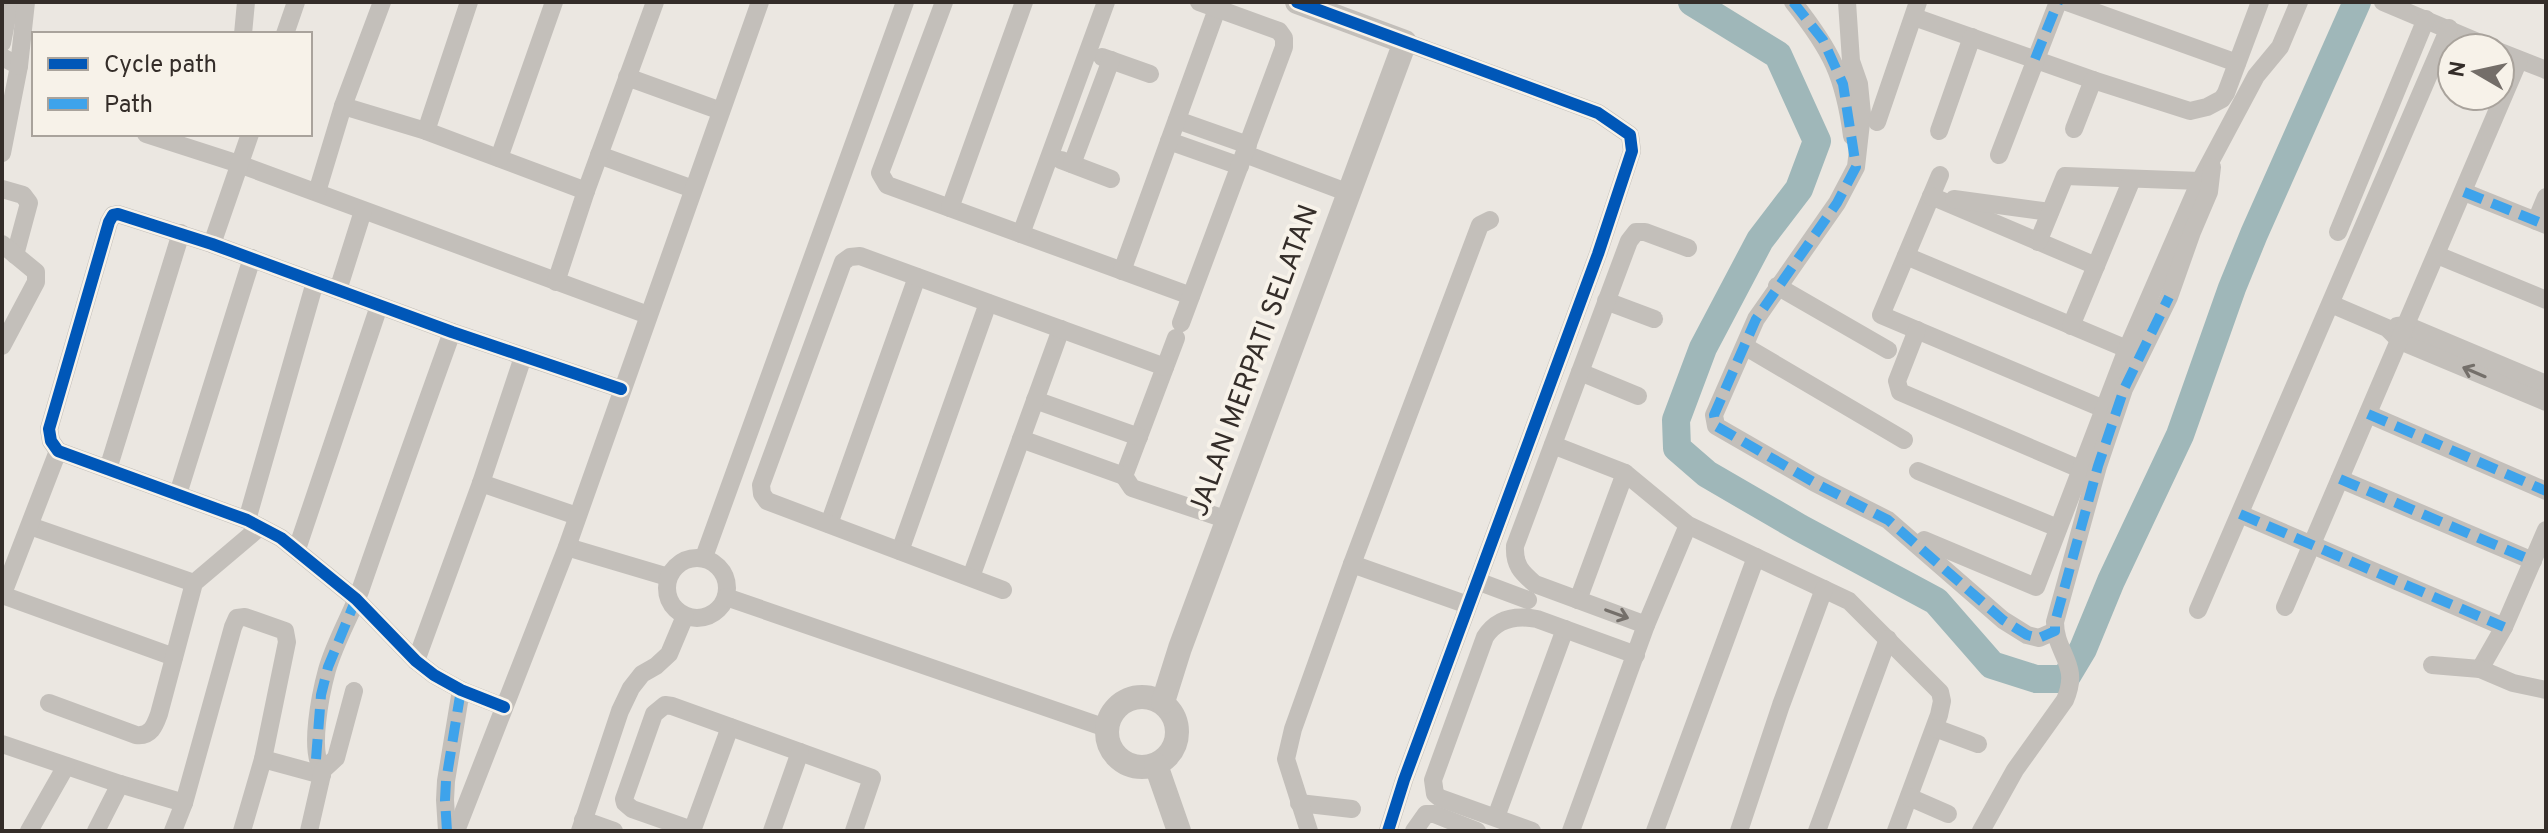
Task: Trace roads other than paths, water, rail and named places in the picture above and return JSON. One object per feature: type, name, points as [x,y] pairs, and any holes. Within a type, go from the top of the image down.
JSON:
[{"type":"street","points":[[2,43],[10,2]]},
{"type":"street","points":[[2,153],[19,66],[26,2]]},
{"type":"street","points":[[243,32],[246,2]]},
{"type":"street","points":[[286,32],[296,2]]},
{"type":"street","points":[[317,192],[343,106],[382,2]]},
{"type":"street","points":[[426,131],[469,2]]},
{"type":"street","points":[[499,158],[554,2]]},
{"type":"street","points":[[556,282],[655,2]]},
{"type":"street","points":[[456,831],[567,547],[760,2]]},
{"type":"street","points":[[704,557],[905,2]]},
{"type":"street","points":[[944,2],[880,173],[887,185],[1191,296]]},
{"type":"street","points":[[950,208],[1024,2]]},
{"type":"street","points":[[1021,234],[1106,2]]},
{"type":"street","points":[[1297,2],[1598,113],[1630,135],[1632,151],[1598,254],[1404,780],[1388,831]]},
{"type":"street","points":[[1793,2],[1823,40],[1843,84],[1856,167]]},
{"type":"street","points":[[1847,2],[1851,61],[1859,84],[1862,114],[1856,167],[1837,203],[1756,319],[1714,415],[1716,426],[1815,483],[1888,520],[2003,620],[2027,635],[2058,639]]},
{"type":"street","points":[[1999,155],[2058,2]]},
{"type":"street","points":[[2067,2],[2237,63]]},
{"type":"street","points":[[1877,122],[1916,9],[1972,37],[2190,111],[2222,99],[2260,2]]},
{"type":"street","points":[[1924,540],[2036,587],[2127,349],[2200,181],[2256,76],[2280,47],[2299,2]]},
{"type":"street","points":[[2383,2],[2458,32]]},
{"type":"street","points":[[1122,271],[1177,120],[1208,5],[1279,31],[1284,38],[1284,47],[1124,476]]},
{"type":"street","points":[[2338,232],[2426,19]]},
{"type":"street","points":[[2198,610],[2449,28]]},
{"type":"street","points":[[1939,131],[1972,37]]},
{"type":"street","name":"JALAN MERPATI SELATAN","points":[[1163,702],[1180,648],[1405,42]]},
{"type":"street","points":[[1088,51],[1150,74]]},
{"type":"street","points":[[2,57],[19,66]]},
{"type":"street","points":[[2516,59],[2546,70]]},
{"type":"street","points":[[1072,164],[1111,60]]},
{"type":"street","points":[[2285,607],[2368,414],[2397,331],[2437,255],[2519,60]]},
{"type":"street","points":[[627,77],[721,111]]},
{"type":"street","points":[[2074,129],[2093,80]]},
{"type":"street","points":[[343,106],[426,131],[586,191]]},
{"type":"street","points":[[1177,120],[1244,155],[1349,193]]},
{"type":"street","points":[[152,136],[317,192],[648,315]]},
{"type":"street","points":[[212,244],[249,136]]},
{"type":"street","points":[[1169,141],[1244,155]]},
{"type":"street","points":[[599,155],[693,189]]},
{"type":"street","points":[[1050,156],[1111,179]]},
{"type":"street","points":[[1981,831],[2015,770],[2065,700],[2070,688],[2071,676],[2055,622],[2098,466],[2124,389],[2160,320],[2209,192],[2212,160]]},
{"type":"street","points":[[1940,175],[1881,315],[2104,409]]},
{"type":"street","points":[[2038,242],[2065,176],[2200,181]]},
{"type":"street","points":[[2071,326],[2132,179]]},
{"type":"street","points":[[2,189],[23,195],[29,203],[8,250],[36,272],[36,282],[2,346]]},
{"type":"street","points":[[2464,192],[2541,223],[2546,197]]},
{"type":"street","points":[[1931,196],[2050,212]]},
{"type":"street","points":[[1931,196],[2096,266]]},
{"type":"street","points":[[338,290],[363,211]]},
{"type":"street","points":[[504,707],[461,690],[434,675],[416,661],[356,599],[297,549],[254,523],[58,451],[51,441],[49,429],[109,222],[113,215],[118,214],[181,233],[452,332],[621,389]]},
{"type":"street","points":[[1309,831],[1286,759],[1293,729],[1480,225],[1490,220]]},
{"type":"street","points":[[1528,600],[1523,574],[1515,561],[1515,546],[1629,241],[1636,232],[1645,232],[1688,248]]},
{"type":"street","points":[[108,469],[181,233]]},
{"type":"street","points":[[2437,255],[2546,300]]},
{"type":"street","points":[[1003,590],[767,501],[762,494],[761,485],[843,262],[860,256],[1165,367]]},
{"type":"street","points":[[1906,256],[2127,349]]},
{"type":"street","points":[[178,494],[252,258]]},
{"type":"street","points":[[829,524],[917,277]]},
{"type":"street","points":[[49,703],[142,736],[155,725],[194,583],[254,523],[315,282]]},
{"type":"street","points":[[1777,286],[1888,350]]},
{"type":"street","points":[[1606,301],[1654,319]]},
{"type":"street","points":[[900,551],[988,303]]},
{"type":"street","points":[[2331,304],[2546,384]]},
{"type":"street","points":[[297,549],[379,306]]},
{"type":"street","points":[[971,577],[1061,329]]},
{"type":"street","points":[[1917,330],[1897,381],[1900,392],[2080,469]]},
{"type":"street","points":[[2397,331],[2546,402]]},
{"type":"street","points":[[323,773],[316,759],[321,695],[328,667],[356,599],[452,332]]},
{"type":"street","points":[[1746,347],[1904,440]]},
{"type":"street","points":[[416,661],[523,357]]},
{"type":"street","points":[[1580,372],[1638,396]]},
{"type":"street","points":[[1035,400],[1139,437]]},
{"type":"street","points":[[2368,414],[2546,491]]},
{"type":"street","points":[[1021,439],[1124,476],[1132,488],[1228,520]]},
{"type":"street","points":[[1553,445],[1625,473],[1688,525],[1849,601],[1940,692],[1942,701],[1935,728],[1896,831]]},
{"type":"street","points":[[58,451],[2,595],[174,657]]},
{"type":"street","points":[[1918,471],[2058,528]]},
{"type":"street","points":[[1578,600],[1625,473]]},
{"type":"street","points":[[2340,479],[2533,561]]},
{"type":"street","points":[[481,483],[577,516]]},
{"type":"street","points":[[2240,514],[2504,627]]},
{"type":"street","points":[[1571,831],[1646,625],[1688,525]]},
{"type":"street","points":[[30,526],[194,583]]},
{"type":"street","points":[[2480,669],[2504,627],[2546,530]]},
{"type":"street","points":[[567,547],[668,577]]},
{"type":"street","points":[[704,557],[724,572],[728,585],[726,597],[720,608],[709,616],[697,619],[685,616],[669,600],[666,589],[668,577],[682,561],[704,557]]},
{"type":"street","points":[[1655,831],[1756,557]]},
{"type":"street","points":[[1352,564],[1468,605]]},
{"type":"street","points":[[1477,581],[1528,600],[1565,629],[1636,655]]},
{"type":"street","points":[[1739,831],[1824,589]]},
{"type":"street","points":[[726,597],[1106,728]]},
{"type":"street","points":[[1532,831],[1435,794],[1433,780],[1485,637],[1492,626],[1528,600],[1578,600],[1646,625]]},
{"type":"street","points":[[614,831],[582,825],[620,711],[631,688],[642,674],[669,654],[685,616]]},
{"type":"street","points":[[173,831],[184,803],[237,618],[245,617],[277,626],[285,631],[287,642],[263,759],[242,831]]},
{"type":"street","points":[[1496,817],[1565,629]]},
{"type":"street","points":[[1817,831],[1888,639]]},
{"type":"street","points":[[2432,665],[2480,669],[2513,683],[2546,690]]},
{"type":"street","points":[[447,831],[446,781],[461,690]]},
{"type":"street","points":[[309,831],[323,773],[336,758],[354,691]]},
{"type":"street","points":[[1134,697],[1149,697],[1163,702],[1173,714],[1177,728],[1176,743],[1168,756],[1156,765],[1141,768],[1127,765],[1115,756],[1108,743],[1106,728],[1111,714],[1121,703],[1134,697]]},
{"type":"street","points":[[730,727],[692,830],[632,809],[625,803],[625,794],[657,709],[665,705],[672,706],[872,778],[854,831]]},
{"type":"street","points":[[1935,728],[1978,744]]},
{"type":"street","points":[[2,744],[184,803]]},
{"type":"street","points":[[772,831],[800,752]]},
{"type":"street","points":[[263,759],[323,773]]},
{"type":"street","points":[[1156,765],[1179,831]]},
{"type":"street","points":[[29,831],[66,766]]},
{"type":"street","points":[[96,831],[120,784]]},
{"type":"street","points":[[1909,797],[1948,814]]},
{"type":"street","points":[[1299,803],[1352,809]]},
{"type":"street","points":[[625,831],[632,809]]},
{"type":"street","points":[[1414,831],[1426,814],[1434,814],[1477,831]]},
{"type":"waterway","points":[[1692,2],[1778,55],[1817,141],[1799,189],[1760,240],[1703,348],[1676,420],[1677,448],[1707,474],[1936,601],[1992,665],[2036,679],[2065,679],[2083,649],[2111,581],[2180,435],[2254,234],[2357,2]]}]
